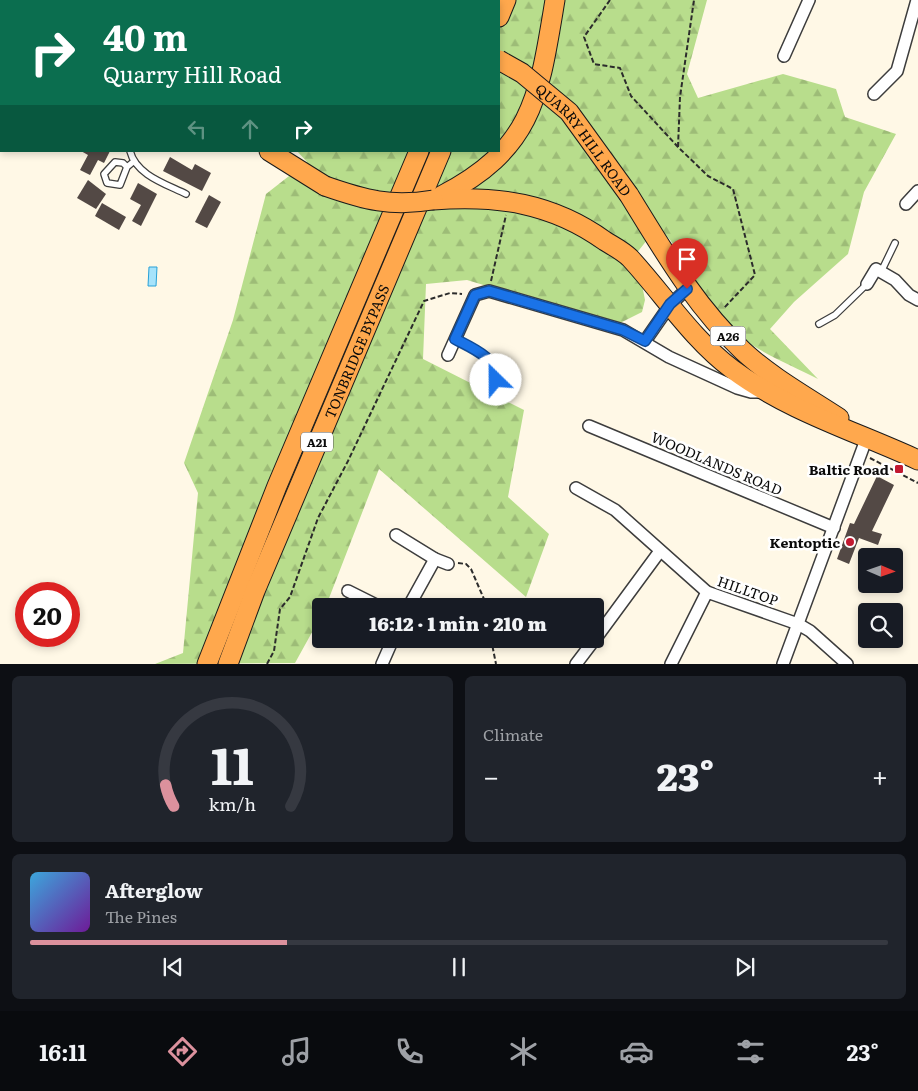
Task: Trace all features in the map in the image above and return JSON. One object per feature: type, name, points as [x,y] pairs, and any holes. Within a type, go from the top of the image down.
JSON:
[{"type":"highway","points":[[500,15],[506,0]]},
{"type":"highway","points":[[276,155],[325,186],[380,203],[400,204],[433,200],[466,191],[509,146],[533,106],[555,0]]},
{"type":"highway","name":"QUARRY HILL ROAD","points":[[500,61],[522,73],[569,112],[629,195],[687,289],[712,319],[744,352],[864,445]]},
{"type":"highway","name":"TONBRIDGE BYPASS","points":[[207,664],[252,547],[419,152]]},
{"type":"highway","name":"TONBRIDGE BYPASS","points":[[228,664],[255,591],[441,152]]},
{"type":"highway","name":"QUARRY HILL ROAD","points":[[466,191],[544,209],[582,224],[628,256],[706,346],[730,368],[764,391],[864,445],[918,460]]},
{"type":"street","points":[[784,56],[809,0]]},
{"type":"street","points":[[874,94],[897,71],[917,0]]},
{"type":"street","points":[[906,204],[918,191]]},
{"type":"street","points":[[867,284],[876,269],[895,280],[908,295],[918,300]]},
{"type":"street","points":[[645,341],[670,304],[687,289]]},
{"type":"street","points":[[448,356],[475,295],[489,291]]},
{"type":"street","name":"QUARRY HILL ROAD","points":[[489,291],[623,330],[645,341],[669,357],[737,388],[751,392],[764,391]]},
{"type":"street","name":"WOODLANDS ROAD","points":[[589,426],[834,528]]},
{"type":"street","points":[[783,664],[864,445]]},
{"type":"street","points":[[576,488],[615,510],[707,592]]},
{"type":"street","points":[[396,535],[435,559],[448,564]]},
{"type":"street","points":[[604,627],[660,551]]},
{"type":"street","points":[[413,598],[435,559]]},
{"type":"street","points":[[348,591],[362,598]]},
{"type":"street","name":"HILLTOP","points":[[671,664],[707,592],[798,624],[810,631],[847,664]]},
{"type":"street","points":[[382,664],[388,648]]},
{"type":"street","points":[[576,664],[588,648]]},
{"type":"lane","points":[[130,152],[133,162],[144,172],[186,194]]},
{"type":"lane","points":[[126,167],[123,163],[115,162],[104,174],[106,183],[120,185],[126,167],[133,162]]},
{"type":"lane","points":[[881,272],[895,242]]},
{"type":"lane","points":[[819,324],[835,315],[867,284]]},
{"type":"lane","points":[[455,339],[483,355],[493,364],[497,370],[496,380],[490,388]]},
{"type":"path","points":[[610,0],[584,37],[594,64],[620,68],[631,96],[678,147],[708,176],[732,189],[755,275],[712,319]]},
{"type":"path","points":[[678,147],[680,97],[694,0]]},
{"type":"path","points":[[489,291],[510,201]]},
{"type":"path","points":[[267,664],[274,651],[280,609],[290,597],[318,518],[348,462],[424,301],[450,293],[475,295]]},
{"type":"path","points":[[864,445],[918,483]]},
{"type":"path","points":[[448,564],[453,562],[466,564],[477,579],[484,598]]},
{"type":"path","points":[[493,648],[496,664]]},
{"type":"green space","points":[[500,0],[707,0],[687,74],[698,98],[783,74],[836,89],[845,117],[896,134],[864,192],[848,254],[794,302],[770,329],[818,379],[752,345],[729,327],[711,306],[675,247],[658,226],[636,254],[645,300],[642,312],[616,325],[467,280],[426,284],[423,359],[524,410],[508,497],[549,534],[526,597],[379,469],[329,598],[312,598],[312,632],[295,663],[155,664],[183,653],[198,493],[184,463],[233,320],[266,194],[307,162],[298,152],[500,152]]},
{"type":"water","points":[[149,267],[157,267],[156,286],[148,286]]},
{"type":"building","points":[[83,152],[110,152],[104,163],[98,160],[90,175],[80,170],[88,155]]},
{"type":"building","points":[[170,157],[192,170],[195,164],[211,173],[202,191],[163,171]]},
{"type":"building","points":[[88,180],[106,194],[96,209],[77,198]]},
{"type":"building","points":[[138,183],[157,194],[141,226],[132,221],[141,205],[130,199]]},
{"type":"building","points":[[209,195],[221,202],[207,228],[195,222]]},
{"type":"building","points":[[102,203],[126,217],[119,230],[95,216]]},
{"type":"building","points":[[877,476],[894,485],[872,531],[882,534],[878,545],[859,538],[849,564],[837,559],[850,523],[854,524]]},
{"type":"place","name":"Baltic Road","points":[[899,469]]},
{"type":"place","name":"Kentoptic","points":[[850,542]]},
{"type":"route","points":[[496,380],[497,370],[493,364],[483,355],[455,339],[473,299],[478,293],[489,291],[623,330],[645,341],[670,304],[687,289]]}]
